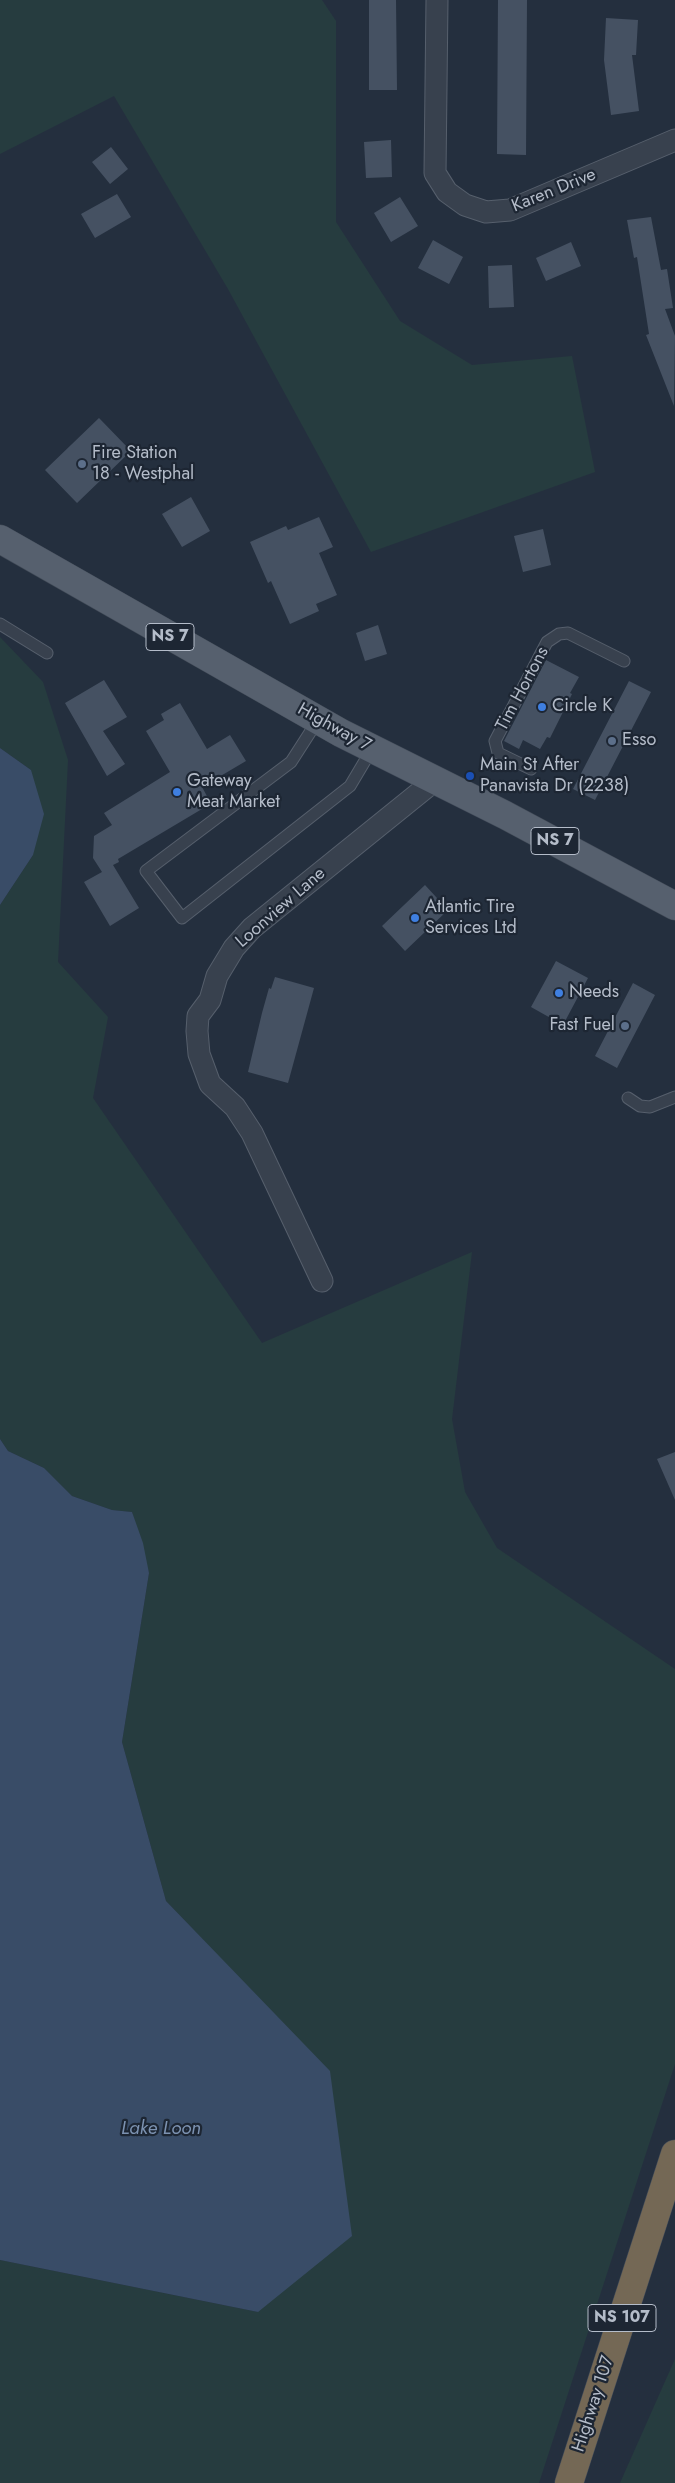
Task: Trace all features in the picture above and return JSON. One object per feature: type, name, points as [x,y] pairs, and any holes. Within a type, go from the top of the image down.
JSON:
[{"type":"highway","name":"Highway 107","points":[[569,2483],[675,2154]]},
{"type":"main road","name":"Highway 7","points":[[0,539],[318,720],[434,781],[505,815],[675,906]]},
{"type":"street","name":"Karen Drive","points":[[437,0],[436,173],[447,192],[465,205],[486,212],[510,210],[675,140]]},
{"type":"street","name":"Loonview Lane","points":[[322,1281],[252,1133],[235,1107],[210,1084],[199,1054],[198,1016],[210,1000],[217,976],[234,948],[252,928],[434,781]]},
{"type":"lane","points":[[0,624],[48,653]]},
{"type":"lane","name":"Tim Hortons","points":[[531,769],[498,753],[495,741],[547,642],[559,634],[568,633],[624,660]]},
{"type":"lane","points":[[318,720],[290,762],[146,871],[182,918],[350,786],[372,749]]},
{"type":"lane","points":[[628,1098],[640,1106],[650,1107],[675,1097]]},
{"type":"green space","points":[[0,0],[322,0],[336,21],[336,222],[400,321],[472,365],[572,356],[595,472],[371,552],[228,289],[114,96],[0,154]]},
{"type":"green space","points":[[0,637],[43,682],[68,760],[58,962],[108,1017],[93,1098],[262,1343],[472,1252],[452,1419],[465,1492],[497,1548],[675,1669],[675,2064],[539,2483],[0,2483],[0,2260],[258,2312],[205,1942],[166,1901],[122,1742],[149,1573],[132,1512],[112,1510],[72,1496],[44,1468],[8,1451],[0,1439],[0,905],[33,855],[31,770],[0,748]]},
{"type":"green space","points":[[675,2359],[675,2483],[620,2483]]},
{"type":"water","points":[[0,748],[31,770],[44,814],[33,855],[0,905]]},
{"type":"water","name":"Lake Loon","points":[[0,1439],[8,1451],[44,1468],[72,1496],[112,1510],[132,1512],[143,1543],[149,1573],[122,1742],[166,1901],[330,2071],[352,2236],[258,2312],[0,2260]]},
{"type":"building","points":[[369,0],[396,0],[397,90],[369,90]]},
{"type":"building","points":[[498,0],[527,0],[526,155],[497,154]]},
{"type":"building","points":[[606,18],[638,20],[636,55],[632,55],[639,111],[611,115],[604,60]]},
{"type":"building","points":[[391,140],[392,177],[366,178],[364,142]]},
{"type":"building","points":[[111,147],[128,169],[110,184],[92,162]]},
{"type":"building","points":[[117,194],[131,217],[95,238],[81,214]]},
{"type":"building","points":[[400,197],[418,226],[391,242],[374,213]]},
{"type":"building","points":[[651,217],[661,270],[667,269],[673,308],[665,309],[675,336],[674,406],[646,335],[649,334],[637,257],[634,258],[627,220]]},
{"type":"building","points":[[433,240],[463,257],[449,284],[418,268]]},
{"type":"building","points":[[571,242],[581,266],[546,281],[536,258]]},
{"type":"building","points":[[512,265],[514,307],[489,308],[488,266]]},
{"type":"building","points":[[99,418],[131,451],[77,503],[45,470]]},
{"type":"building","points":[[191,497],[210,531],[182,547],[162,514]]},
{"type":"building","points":[[319,517],[333,547],[319,553],[337,595],[316,604],[319,611],[290,624],[271,581],[268,583],[250,542],[286,526],[288,530]]},
{"type":"building","points":[[543,529],[551,565],[523,572],[514,536]]},
{"type":"building","points":[[378,625],[387,654],[365,661],[356,633]]},
{"type":"building","points":[[546,660],[579,677],[550,738],[547,737],[540,749],[523,740],[519,749],[504,741]]},
{"type":"building","points":[[104,680],[127,717],[103,731],[125,764],[107,776],[65,703]]},
{"type":"building","points":[[629,681],[651,692],[595,800],[573,789]]},
{"type":"building","points":[[180,703],[207,749],[230,735],[246,761],[202,787],[208,798],[204,800],[207,806],[118,859],[119,862],[113,865],[139,908],[110,926],[84,882],[102,872],[93,858],[94,836],[112,825],[104,813],[170,772],[146,731],[164,720],[161,714]]},
{"type":"building","name":"Atlantic Tire Services Ltd","points":[[425,885],[448,910],[405,951],[382,926]]},
{"type":"building","name":"Needs","points":[[556,961],[588,978],[563,1025],[531,1007]]},
{"type":"building","points":[[275,977],[314,988],[288,1083],[248,1072],[269,988],[271,989]]},
{"type":"building","points":[[633,983],[655,995],[617,1068],[595,1056]]},
{"type":"building","points":[[675,1452],[675,1500],[657,1459]]},
{"type":"place","name":"Fire Station 18 - Westphal","points":[[82,464]]},
{"type":"place","name":"Circle K","points":[[542,707]]},
{"type":"place","name":"Esso","points":[[612,741]]},
{"type":"place","name":"Main St After Panavista Dr (2238)","points":[[470,776]]},
{"type":"place","name":"Gateway Meat Market","points":[[177,792]]},
{"type":"place","name":"Atlantic Tire Services Ltd","points":[[415,918]]},
{"type":"place","name":"Needs","points":[[559,993]]},
{"type":"place","name":"Fast Fuel","points":[[625,1026]]}]
